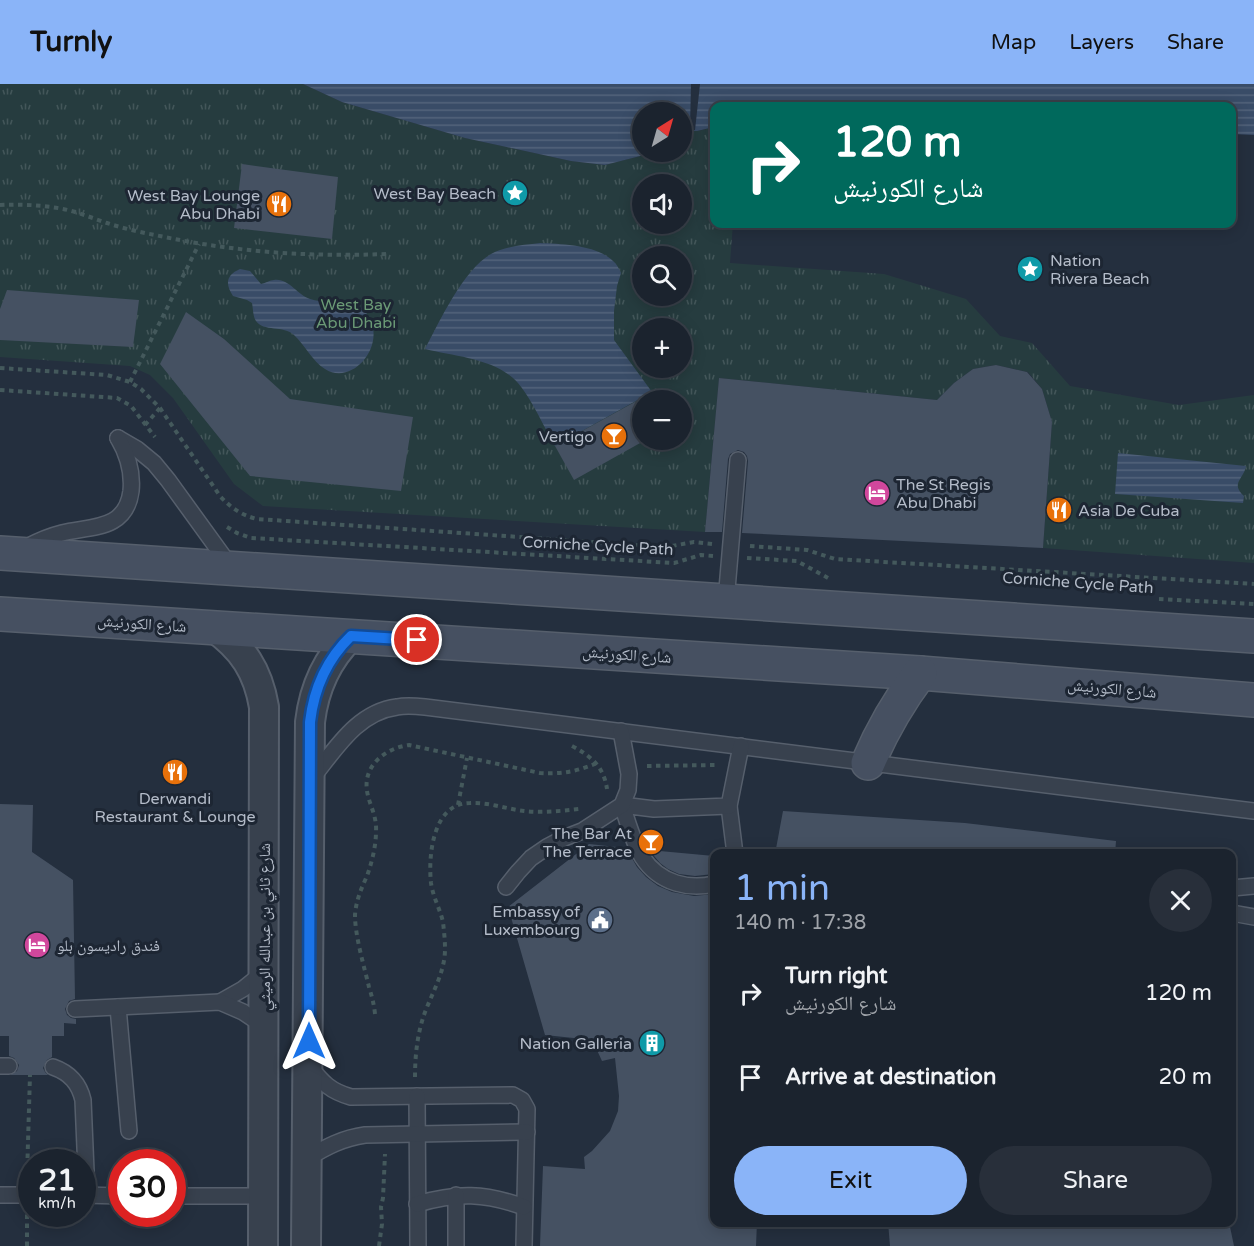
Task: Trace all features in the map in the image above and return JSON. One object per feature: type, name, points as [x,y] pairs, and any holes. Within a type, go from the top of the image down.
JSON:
[{"type":"main road","points":[[8,553],[1254,636]]},
{"type":"main road","name":"شارع الكورنيش","points":[[0,614],[920,673],[1254,700]]},
{"type":"main road","points":[[868,762],[886,725],[920,673]]},
{"type":"street","name":"شارع ثاني بن عبدالله الرميثي","points":[[213,627],[235,645],[248,661],[258,680],[264,707],[263,1246]]},
{"type":"street","points":[[306,1246],[310,722],[312,704],[324,670],[351,636]]},
{"type":"lane","points":[[8,553],[62,533],[103,526],[118,518],[128,504],[132,476],[128,456],[118,438],[137,449],[154,463],[231,568]]},
{"type":"lane","points":[[726,601],[738,460]]},
{"type":"lane","points":[[310,780],[352,729],[361,722],[372,715],[395,707],[408,706],[1254,811]]},
{"type":"lane","points":[[506,887],[539,852],[582,831],[622,805],[628,790],[629,774],[621,731]]},
{"type":"lane","points":[[734,849],[729,806],[741,746]]},
{"type":"lane","points":[[622,805],[654,809],[729,806]]},
{"type":"lane","points":[[622,805],[638,850],[648,866],[658,874],[684,885],[698,887],[710,885]]},
{"type":"lane","points":[[1236,888],[1254,886]]},
{"type":"lane","points":[[1236,914],[1254,917]]},
{"type":"lane","points":[[220,1002],[243,989],[264,972]]},
{"type":"lane","points":[[75,1009],[220,1002],[243,1012],[264,1026]]},
{"type":"lane","points":[[118,1007],[129,1131]]},
{"type":"lane","points":[[308,1064],[322,1082],[331,1089],[351,1097],[513,1095],[522,1100],[527,1108],[524,1246]]},
{"type":"lane","points":[[53,1067],[67,1073],[81,1092],[84,1149]]},
{"type":"lane","points":[[417,1096],[418,1246]]},
{"type":"lane","points":[[308,1158],[339,1141],[352,1137],[527,1132]]},
{"type":"lane","points":[[0,1195],[18,1195]]},
{"type":"lane","points":[[417,1204],[456,1195],[480,1195],[502,1199],[524,1207]]},
{"type":"lane","points":[[456,1195],[456,1246]]},
{"type":"lane","points":[[186,1196],[263,1196]]},
{"type":"path","points":[[0,205],[20,204],[64,209],[108,224],[153,235],[245,251],[292,255],[386,254]]},
{"type":"path","points":[[130,382],[199,244]]},
{"type":"path","points":[[0,368],[107,375],[130,382],[160,408],[220,496],[236,511],[257,519],[666,547],[694,542],[730,551],[807,550],[835,559],[1254,584]]},
{"type":"path","points":[[0,390],[117,398],[131,406],[158,441]]},
{"type":"path","points":[[129,444],[160,408]]},
{"type":"path","name":"Corniche Cycle Path","points":[[224,525],[251,538],[674,563],[701,555],[730,551],[797,561],[826,577],[838,578]]},
{"type":"path","name":"Corniche Cycle Path","points":[[1159,599],[1254,604]]},
{"type":"path","points":[[567,744],[587,754],[601,771],[607,790],[604,796]]},
{"type":"path","points":[[375,1014],[355,915],[375,844],[374,810],[367,791],[369,774],[378,758],[397,747],[408,746],[540,773],[574,772],[595,764]]},
{"type":"path","points":[[458,805],[467,758]]},
{"type":"path","points":[[417,1096],[415,1075],[419,1034],[443,965],[445,952],[442,920],[431,883],[432,847],[441,820],[448,811],[469,802],[543,812],[586,808]]},
{"type":"path","points":[[29,1149],[30,1075]]},
{"type":"path","points":[[379,1246],[382,1224],[381,1207],[384,1198],[385,1135]]},
{"type":"path","points":[[27,1246],[28,1227]]},
{"type":"green space","name":"West Bay Abu Dhabi","points":[[0,84],[303,84],[342,102],[465,138],[571,161],[605,165],[632,158],[632,162],[692,162],[692,131],[710,128],[710,228],[733,228],[730,263],[884,274],[966,299],[1000,336],[1032,343],[1070,386],[1179,405],[1254,395],[1254,563],[1043,548],[1052,422],[1042,389],[1028,372],[996,365],[973,369],[937,400],[719,378],[705,532],[263,506],[234,484],[173,398],[150,375],[130,366],[0,357]]},
{"type":"water","points":[[303,84],[1254,84],[1254,135],[1236,134],[1236,102],[710,102],[710,128],[692,131],[692,102],[632,102],[632,158],[605,165],[571,161],[465,138],[342,102]]},
{"type":"water","points":[[540,243],[569,245],[598,252],[616,264],[621,273],[614,311],[614,340],[632,365],[632,378],[642,378],[651,390],[632,390],[632,403],[555,446],[530,400],[518,383],[504,371],[482,362],[425,349],[453,297],[471,272],[491,254],[515,246]]},
{"type":"water","points":[[240,269],[250,271],[261,284],[279,280],[289,284],[310,299],[350,303],[363,309],[372,324],[374,335],[368,355],[353,369],[344,373],[335,373],[325,369],[316,362],[294,335],[285,330],[268,328],[259,324],[254,317],[252,303],[233,296],[228,280]]},
{"type":"water","points":[[1118,453],[1246,466],[1238,484],[1244,496],[1243,503],[1115,494]]},
{"type":"pier","points":[[691,84],[700,84],[695,130],[692,131],[692,102]]},
{"type":"building","points":[[242,164],[338,177],[332,239],[234,228]]},
{"type":"building","points":[[7,290],[139,300],[133,347],[0,340],[0,309]]},
{"type":"building","points":[[186,312],[224,339],[290,399],[413,417],[401,491],[250,476],[160,364]]},
{"type":"building","name":"The St Regis Abu Dhabi","points":[[996,365],[1027,372],[1042,389],[1052,422],[1043,548],[742,533],[748,461],[744,452],[738,450],[730,454],[728,459],[722,532],[705,532],[719,378],[937,400],[973,369]]},
{"type":"building","points":[[632,404],[632,448],[574,480],[555,446]]},
{"type":"building","name":"فندق راديسون بلو","points":[[0,804],[33,805],[32,852],[73,880],[75,999],[69,1001],[65,1009],[67,1015],[76,1019],[76,1024],[64,1023],[64,1036],[52,1036],[52,1057],[47,1060],[43,1068],[48,1075],[10,1075],[17,1071],[19,1065],[14,1058],[9,1056],[9,1036],[0,1036]]},
{"type":"building","points":[[783,811],[965,823],[1116,841],[1115,849],[776,849]]},
{"type":"building","name":"Nation Galleria","points":[[589,844],[626,848],[646,877],[672,892],[694,896],[710,894],[710,1227],[757,1227],[756,1246],[540,1246],[543,1166],[585,1169],[584,1157],[610,1131],[618,1111],[619,1096],[615,1058],[602,1061],[596,1048],[583,1039],[545,1035],[508,907]]},
{"type":"building","points":[[649,850],[710,856],[710,874],[679,874],[660,863]]},
{"type":"building","points":[[888,1227],[1230,1227],[1234,1246],[890,1246]]},
{"type":"place","name":"West Bay Beach","points":[[515,193]]},
{"type":"place","name":"West Bay Lounge Abu Dhabi","points":[[279,204]]},
{"type":"place","name":"Nation Rivera Beach","points":[[1030,269]]},
{"type":"place","name":"Vertigo","points":[[614,436]]},
{"type":"place","name":"The St Regis Abu Dhabi","points":[[877,493]]},
{"type":"place","name":"Asia De Cuba","points":[[1059,510]]},
{"type":"place","name":"Derwandi Restaurant & Lounge","points":[[175,772]]},
{"type":"place","name":"The Bar At The Terrace","points":[[651,842]]},
{"type":"place","name":"Embassy of Luxembourg","points":[[600,920]]},
{"type":"place","name":"فندق راديسون بلو","points":[[37,945]]},
{"type":"place","name":"Nation Galleria","points":[[652,1043]]},
{"type":"route","points":[[309,1041],[310,722],[312,704],[324,670],[351,636],[417,640]]}]
